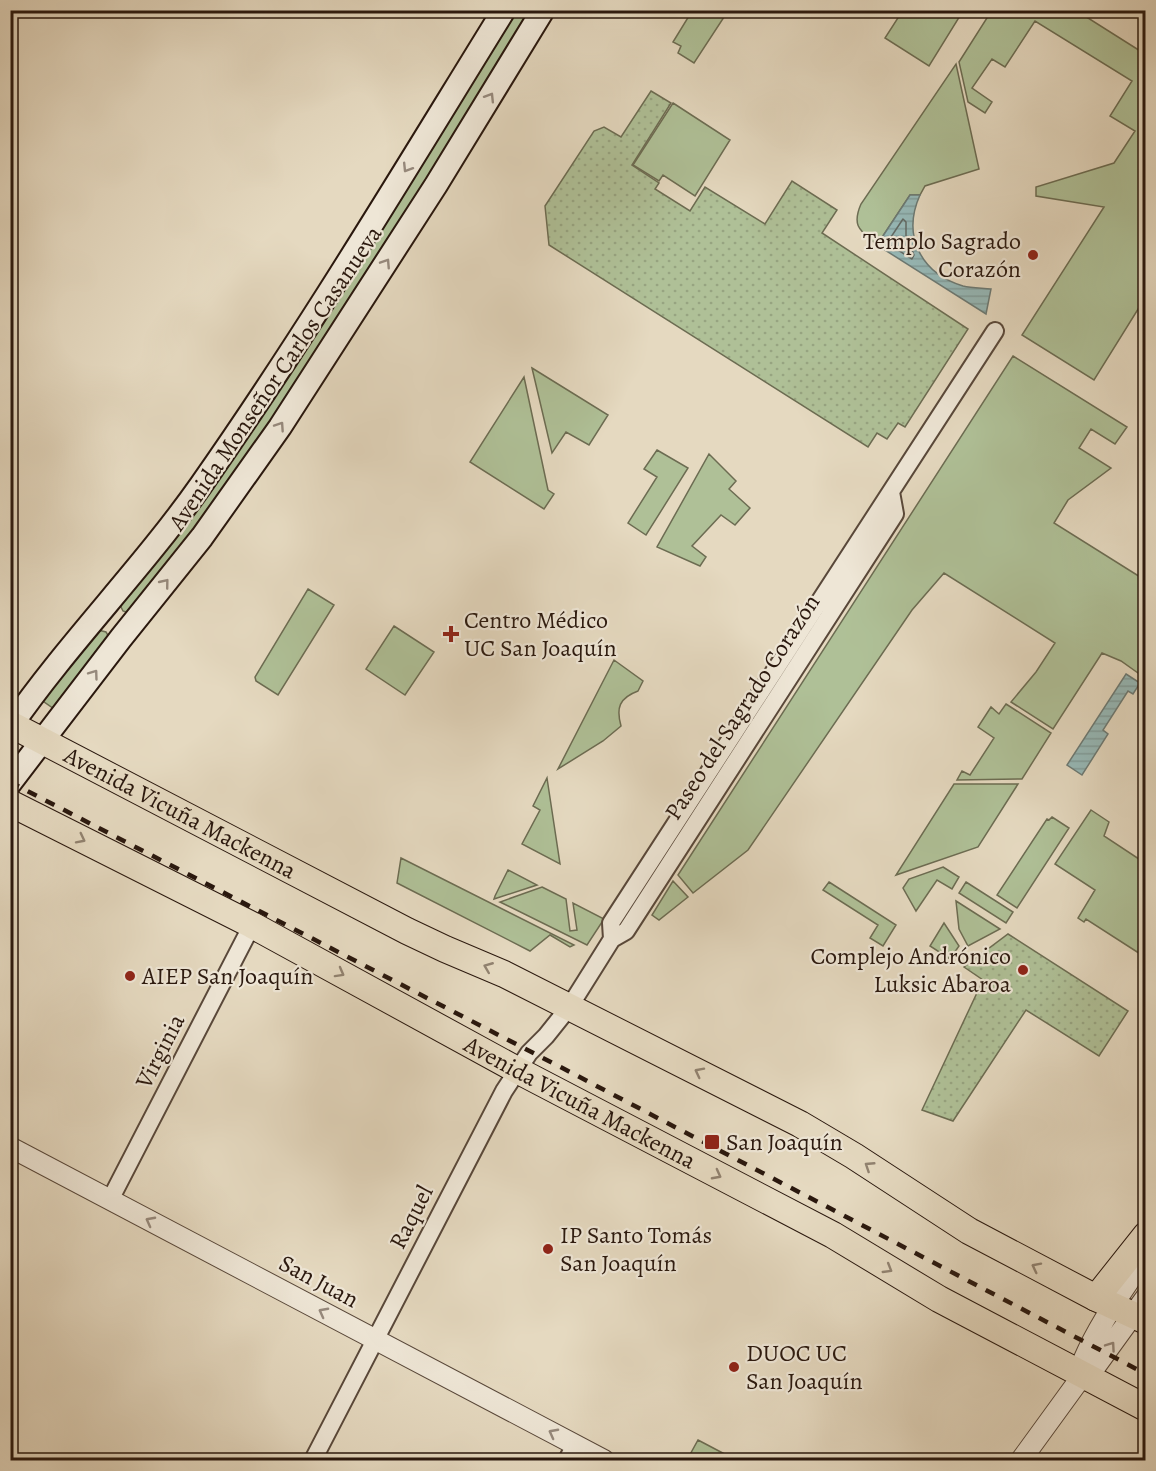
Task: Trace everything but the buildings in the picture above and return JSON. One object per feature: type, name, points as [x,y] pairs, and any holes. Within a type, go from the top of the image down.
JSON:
[{"type":"main road","name":"Avenida Monseñor Carlos Casanueva","points":[[11,725],[171,526],[207,476],[284,364],[504,10]]},
{"type":"main road","name":"Avenida Monseñor Carlos Casanueva","points":[[10,783],[202,537],[280,427],[436,185],[543,10]]},
{"type":"main road","name":"Avenida Vicuña Mackenna","points":[[11,725],[36,751],[407,931],[570,1006],[800,1124],[854,1156],[969,1231],[1127,1307]]},
{"type":"main road","name":"Avenida Vicuña Mackenna","points":[[10,803],[252,925],[517,1070],[832,1235],[939,1299],[1081,1377],[1146,1408]]},
{"type":"main road","points":[[1127,1307],[1146,1234]]},
{"type":"street","name":"Paseo del Sagrado Corazón","points":[[570,1006],[612,939],[626,932],[895,514],[891,492],[995,331]]},
{"type":"street","name":"Virginia","points":[[110,1200],[252,925]]},
{"type":"street","name":"Raquel","points":[[313,1461],[504,1091],[517,1070],[570,1006]]},
{"type":"street","name":"San Juan","points":[[10,1147],[375,1339],[571,1453],[604,1461]]},
{"type":"street","points":[[1020,1461],[1081,1377],[1127,1307],[1146,1257]]},
{"type":"green space","points":[[903,10],[963,11],[929,66],[885,38]]},
{"type":"green space","points":[[992,10],[1077,11],[1145,54],[1145,298],[1094,380],[1022,335],[1104,207],[1036,196],[1036,187],[1114,163],[1135,131],[1110,116],[1132,81],[1035,21],[1005,67],[992,59],[972,88],[992,102],[985,113],[968,102],[959,62]]},
{"type":"green space","points":[[515,11],[536,11],[305,377],[214,507],[129,613],[123,611],[120,605]]},
{"type":"green space","points":[[692,11],[728,11],[694,63],[678,53],[681,46],[673,42]]},
{"type":"green space","points":[[956,64],[979,169],[925,186],[920,195],[910,195],[877,245],[862,232],[857,223],[861,204]]},
{"type":"green space","points":[[651,91],[671,103],[632,165],[659,183],[655,189],[690,211],[705,187],[765,224],[792,181],[837,210],[822,233],[968,329],[905,427],[898,423],[887,439],[877,433],[868,447],[549,245],[545,206],[594,131],[604,127],[621,137]]},
{"type":"green space","points":[[673,103],[730,140],[695,196],[663,175],[659,181],[633,165]]},
{"type":"green space","points":[[1013,356],[1127,427],[1115,444],[1091,429],[1079,448],[1111,468],[1068,500],[1054,523],[1145,580],[1145,661],[1138,673],[1121,661],[1102,653],[1053,729],[1011,702],[1036,672],[1055,643],[944,573],[912,610],[748,850],[693,893],[678,875]]},
{"type":"green space","points":[[532,368],[608,415],[589,445],[566,432],[552,453]]},
{"type":"green space","points":[[524,377],[548,490],[554,494],[544,509],[470,462]]},
{"type":"green space","points":[[657,450],[688,468],[646,535],[628,523],[657,477],[644,469]]},
{"type":"green space","points":[[709,454],[736,481],[729,489],[750,508],[735,525],[721,515],[692,546],[706,557],[700,566],[657,547]]},
{"type":"green space","points":[[308,589],[334,605],[278,695],[256,681],[255,677]]},
{"type":"green space","points":[[394,626],[434,652],[405,695],[366,669]]},
{"type":"green space","points":[[98,630],[106,632],[109,637],[57,711],[40,699]]},
{"type":"green space","points":[[614,660],[643,681],[638,691],[620,704],[621,726],[603,741],[558,769]]},
{"type":"green space","points":[[1006,704],[1051,733],[1022,779],[957,780],[962,771],[970,775],[994,738],[978,727],[991,707],[999,714]]},
{"type":"green space","points":[[547,778],[560,864],[522,844],[540,810],[533,806]]},
{"type":"green space","points":[[954,784],[1018,784],[978,847],[896,875]]},
{"type":"green space","points":[[1091,810],[1109,822],[1104,836],[1145,863],[1145,957],[1086,919],[1084,922],[1078,918],[1095,890],[1055,864]]},
{"type":"green space","points":[[1052,817],[1069,828],[1017,908],[997,895],[1047,819]]},
{"type":"green space","points":[[401,858],[574,945],[570,947],[550,935],[530,951],[397,883]]},
{"type":"green space","points":[[943,867],[959,877],[952,889],[937,880],[916,911],[903,888],[909,879]]},
{"type":"green space","points":[[508,870],[537,885],[494,899]]},
{"type":"green space","points":[[673,881],[688,897],[659,920],[652,915]]},
{"type":"green space","points":[[829,882],[896,925],[883,946],[870,938],[878,925],[823,890]]},
{"type":"green space","points":[[966,882],[1013,912],[1006,923],[959,893]]},
{"type":"green space","points":[[542,887],[566,899],[570,931],[577,930],[573,903],[604,919],[587,945],[500,902]]},
{"type":"green space","points":[[956,901],[1000,929],[968,946],[959,929]]},
{"type":"green space","points":[[944,923],[959,946],[950,959],[930,946]]},
{"type":"green space","points":[[1008,934],[1128,1011],[1099,1056],[1026,1010],[953,1121],[922,1110],[983,980],[964,967]]},
{"type":"green space","points":[[698,1440],[736,1460],[687,1460]]},
{"type":"water","points":[[910,195],[920,195],[913,224],[914,238],[926,262],[948,280],[963,286],[991,289],[986,314],[877,245]]},
{"type":"water","points":[[1126,674],[1140,683],[1133,694],[1128,691],[1103,730],[1108,734],[1082,775],[1067,765]]},
{"type":"railway","points":[[10,782],[1146,1374]]},
{"type":"place","name":"Templo Sagrado Corazón","points":[[1033,255]]},
{"type":"place","name":"Centro Médico UC San Joaquín","points":[[451,634]]},
{"type":"place","name":"Complejo Andrónico Luksic Abaroa","points":[[1023,970]]},
{"type":"place","name":"AIEP San Joaquín","points":[[130,976]]},
{"type":"place","name":"San Joaquín","points":[[712,1142]]},
{"type":"place","name":"IP Santo Tomás San Joaquín","points":[[548,1249]]},
{"type":"place","name":"DUOC UC San Joaquín","points":[[734,1367]]}]
